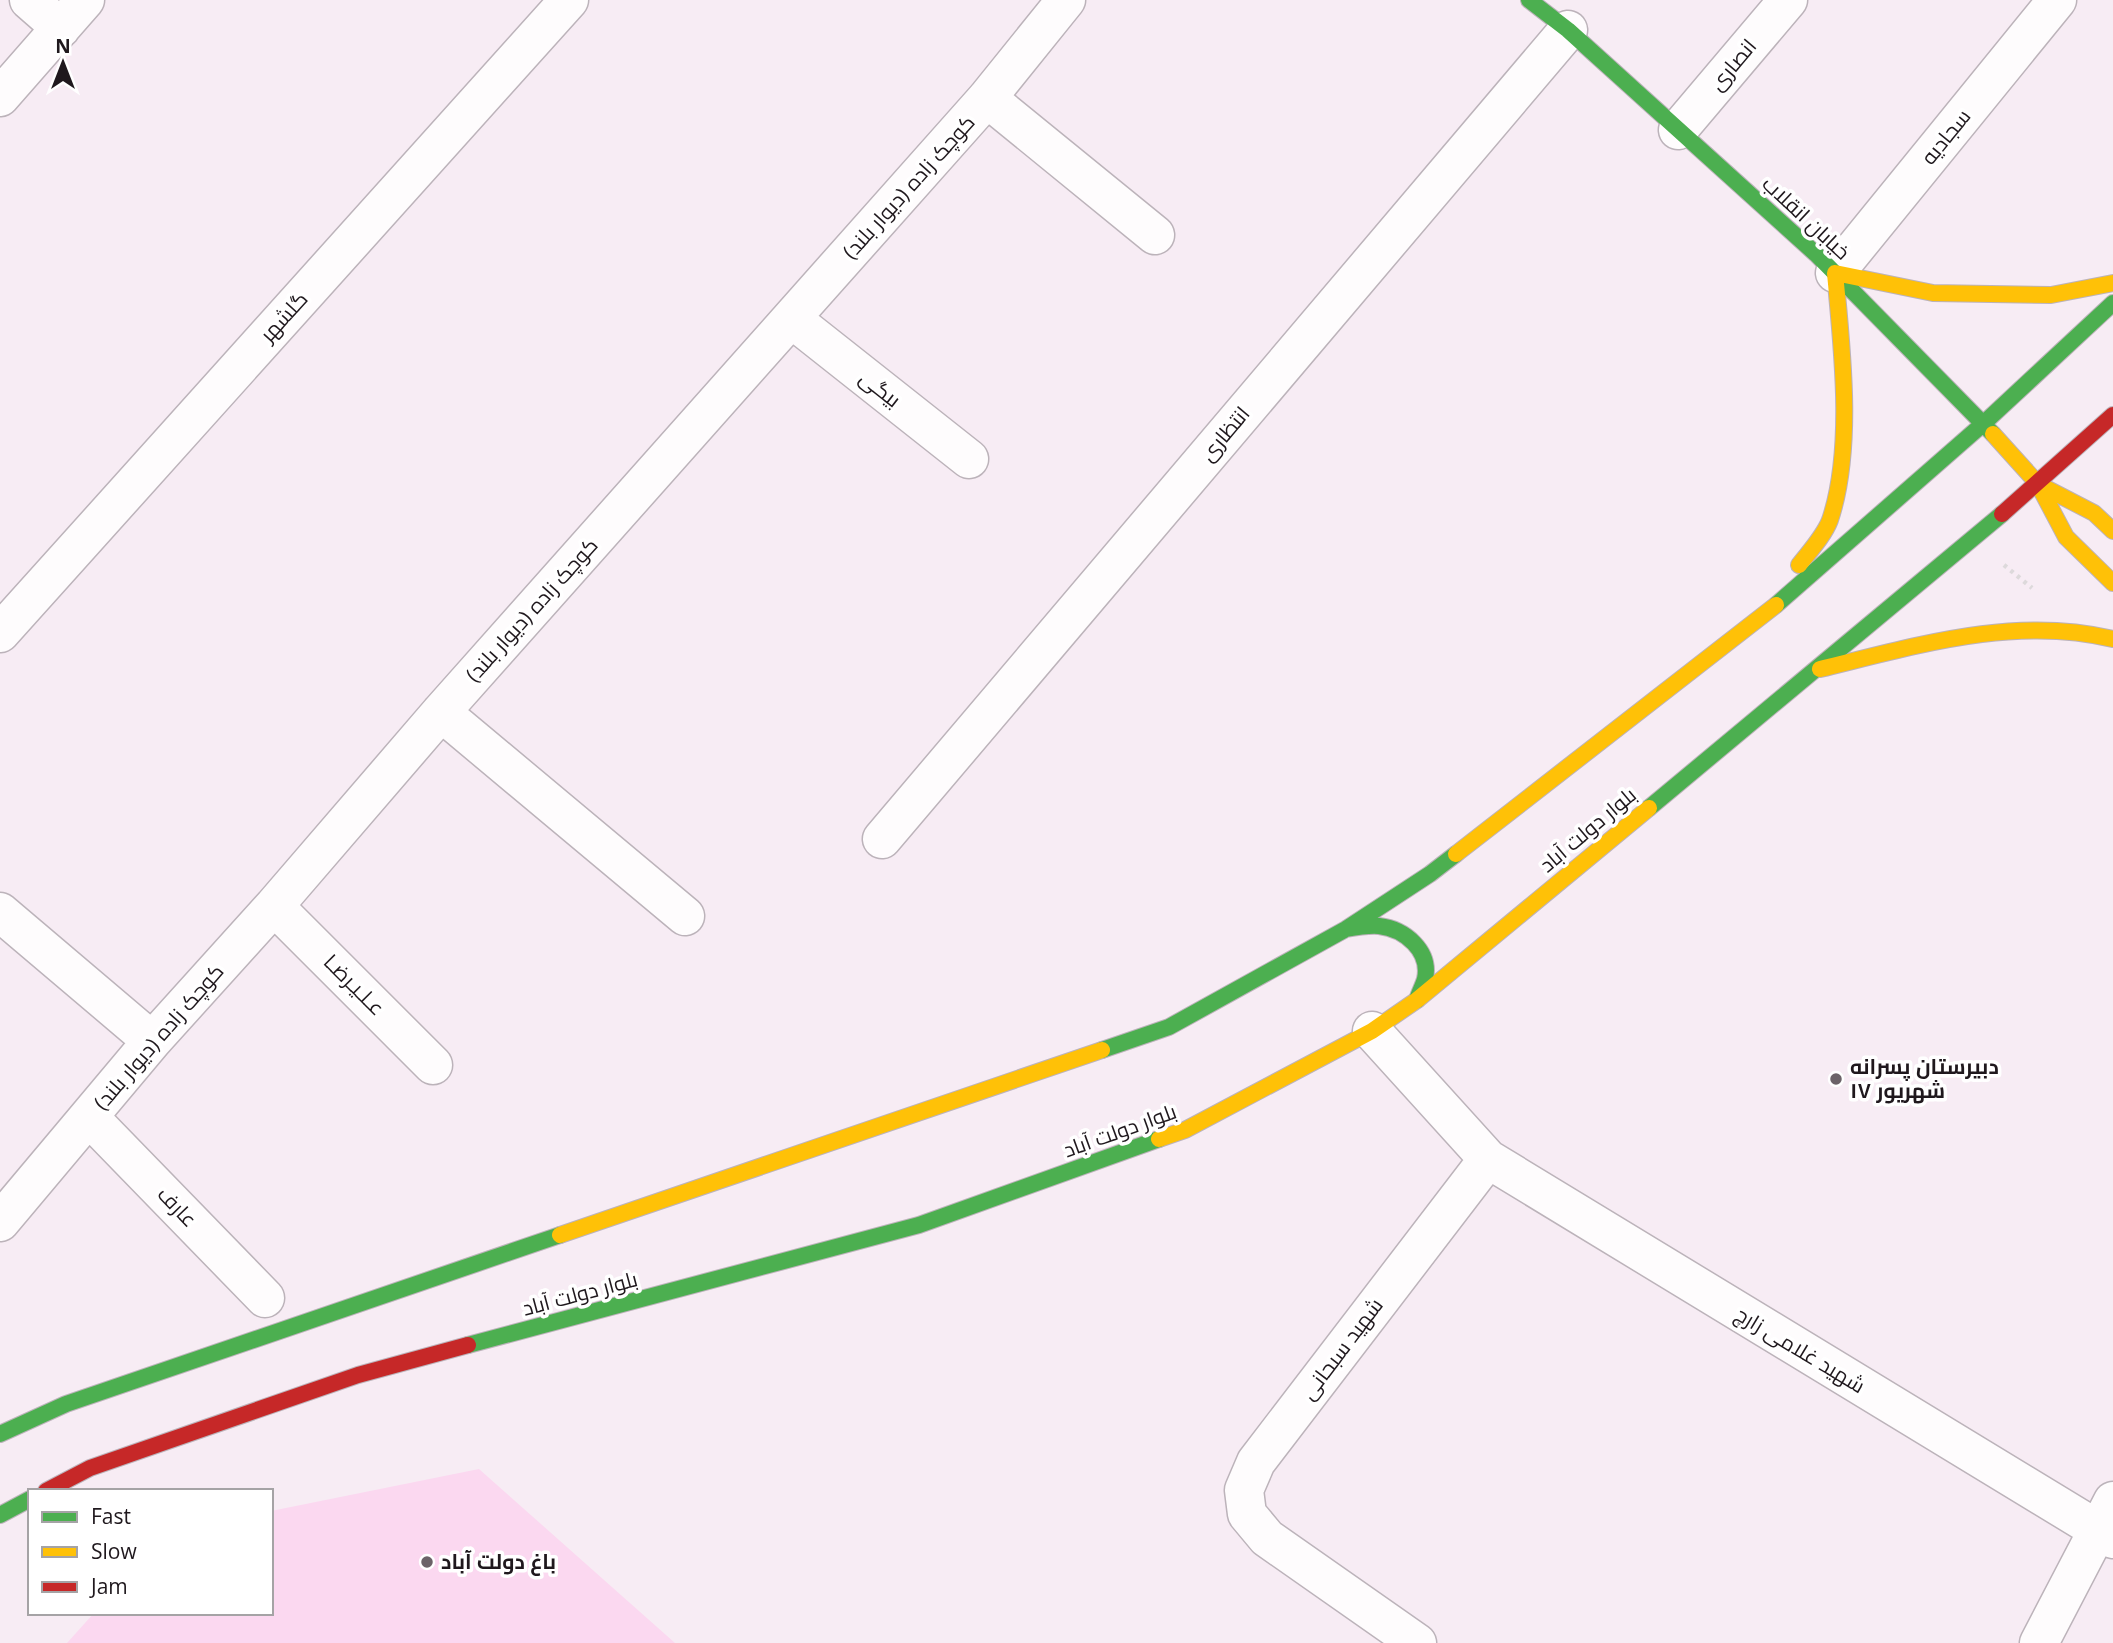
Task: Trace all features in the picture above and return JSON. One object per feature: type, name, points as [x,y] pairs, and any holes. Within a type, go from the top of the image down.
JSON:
[{"type":"main road","name":"خیابان انقلاب","points":[[1529,0],[1567,30],[1835,273],[1984,424],[2038,484],[2066,537],[2113,583]]},
{"type":"main road","points":[[1762,618],[1829,523],[1841,471],[1844,375],[1835,273],[1933,293],[2051,295],[2113,283]]},
{"type":"main road","points":[[0,1434],[66,1404],[171,1367],[1169,1027],[1346,929],[1430,874],[1762,618],[1984,424],[2113,303]]},
{"type":"main road","name":"بلوار دولت آباد","points":[[50,1489],[90,1468],[358,1375],[919,1225],[1185,1130],[1372,1031],[1417,1000],[2038,484],[2113,415]]},
{"type":"main road","name":"خیابان انقلاب","points":[[2038,484],[2094,513],[2113,531]]},
{"type":"main road","points":[[1815,670],[1967,636],[2013,631],[2076,631],[2113,639]]},
{"type":"main road","points":[[1346,929],[1368,925],[1387,927],[1401,932],[1417,946],[1425,961],[1425,978],[1417,1000]]},
{"type":"main road","points":[[0,1515],[28,1500]]},
{"type":"street","points":[[0,97],[73,14],[30,0]]},
{"type":"street","name":"گلشهر","points":[[0,634],[569,0]]},
{"type":"street","name":"کوچک زاده (دیوار بلند)","points":[[0,1222],[152,1041],[274,906],[441,712],[988,98],[1066,0]]},
{"type":"street","name":"انصاری","points":[[1678,130],[1788,0]]},
{"type":"street","name":"سجادیه","points":[[1835,273],[2057,0]]},
{"type":"street","name":"انتظاری","points":[[882,839],[1567,30]]},
{"type":"street","points":[[988,98],[1155,235]]},
{"type":"street","name":"بیگی","points":[[792,319],[969,459]]},
{"type":"street","points":[[441,712],[685,916]]},
{"type":"street","name":"عـلـیـرضـا","points":[[274,906],[433,1065]]},
{"type":"street","points":[[0,912],[152,1041]]},
{"type":"street","points":[[1372,1031],[1488,1159]]},
{"type":"street","name":"عارف","points":[[89,1117],[265,1298]]},
{"type":"street","name":"شهید غلامی زارچ","points":[[1488,1159],[2108,1524]]},
{"type":"street","name":"شهید سبحانی","points":[[1417,1643],[1267,1538],[1247,1514],[1244,1490],[1256,1462],[1488,1159]]},
{"type":"street","points":[[2039,1643],[2108,1524]]},
{"type":"shaded area","name":"باغ دولت آباد","points":[[479,1469],[675,1643],[67,1643],[92,1615],[273,1615],[273,1511]]},
{"type":"traffic: fast","points":[[1529,0],[1568,30],[1816,254],[1993,434]]},
{"type":"traffic: fast","points":[[1776,605],[1984,423],[2113,303]]},
{"type":"traffic: fast","points":[[1649,808],[2002,514]]},
{"type":"traffic: fast","points":[[1102,1050],[1169,1027],[1346,929],[1456,854]]},
{"type":"traffic: fast","points":[[1346,929],[1371,926],[1389,928],[1414,943],[1424,959],[1426,969],[1417,1000]]},
{"type":"traffic: fast","points":[[468,1345],[919,1225],[1159,1139]]},
{"type":"traffic: fast","points":[[0,1434],[66,1404],[560,1235]]},
{"type":"traffic: fast","points":[[0,1515],[28,1500]]},
{"type":"traffic: slow","points":[[1799,565],[1830,520],[1842,462],[1844,398],[1835,273],[1933,293],[2051,295],[2113,283]]},
{"type":"traffic: slow","points":[[1993,434],[2038,484],[2066,537],[2113,583]]},
{"type":"traffic: slow","points":[[2038,484],[2094,513],[2113,531]]},
{"type":"traffic: slow","points":[[1456,854],[1776,605]]},
{"type":"traffic: slow","points":[[1820,669],[1929,643],[2002,632],[2076,632],[2113,639]]},
{"type":"traffic: slow","points":[[1159,1139],[1185,1130],[1372,1031],[1417,1000],[1649,808]]},
{"type":"traffic: slow","points":[[560,1235],[1102,1050]]},
{"type":"traffic: jam","points":[[2002,514],[2113,415]]},
{"type":"traffic: jam","points":[[50,1489],[90,1468],[358,1375],[468,1345]]},
{"type":"place","name":"دبیرستان پسرانه ۱۷ شهریور","points":[[1836,1079]]},
{"type":"place","name":"باغ دولت آباد","points":[[427,1562]]}]
